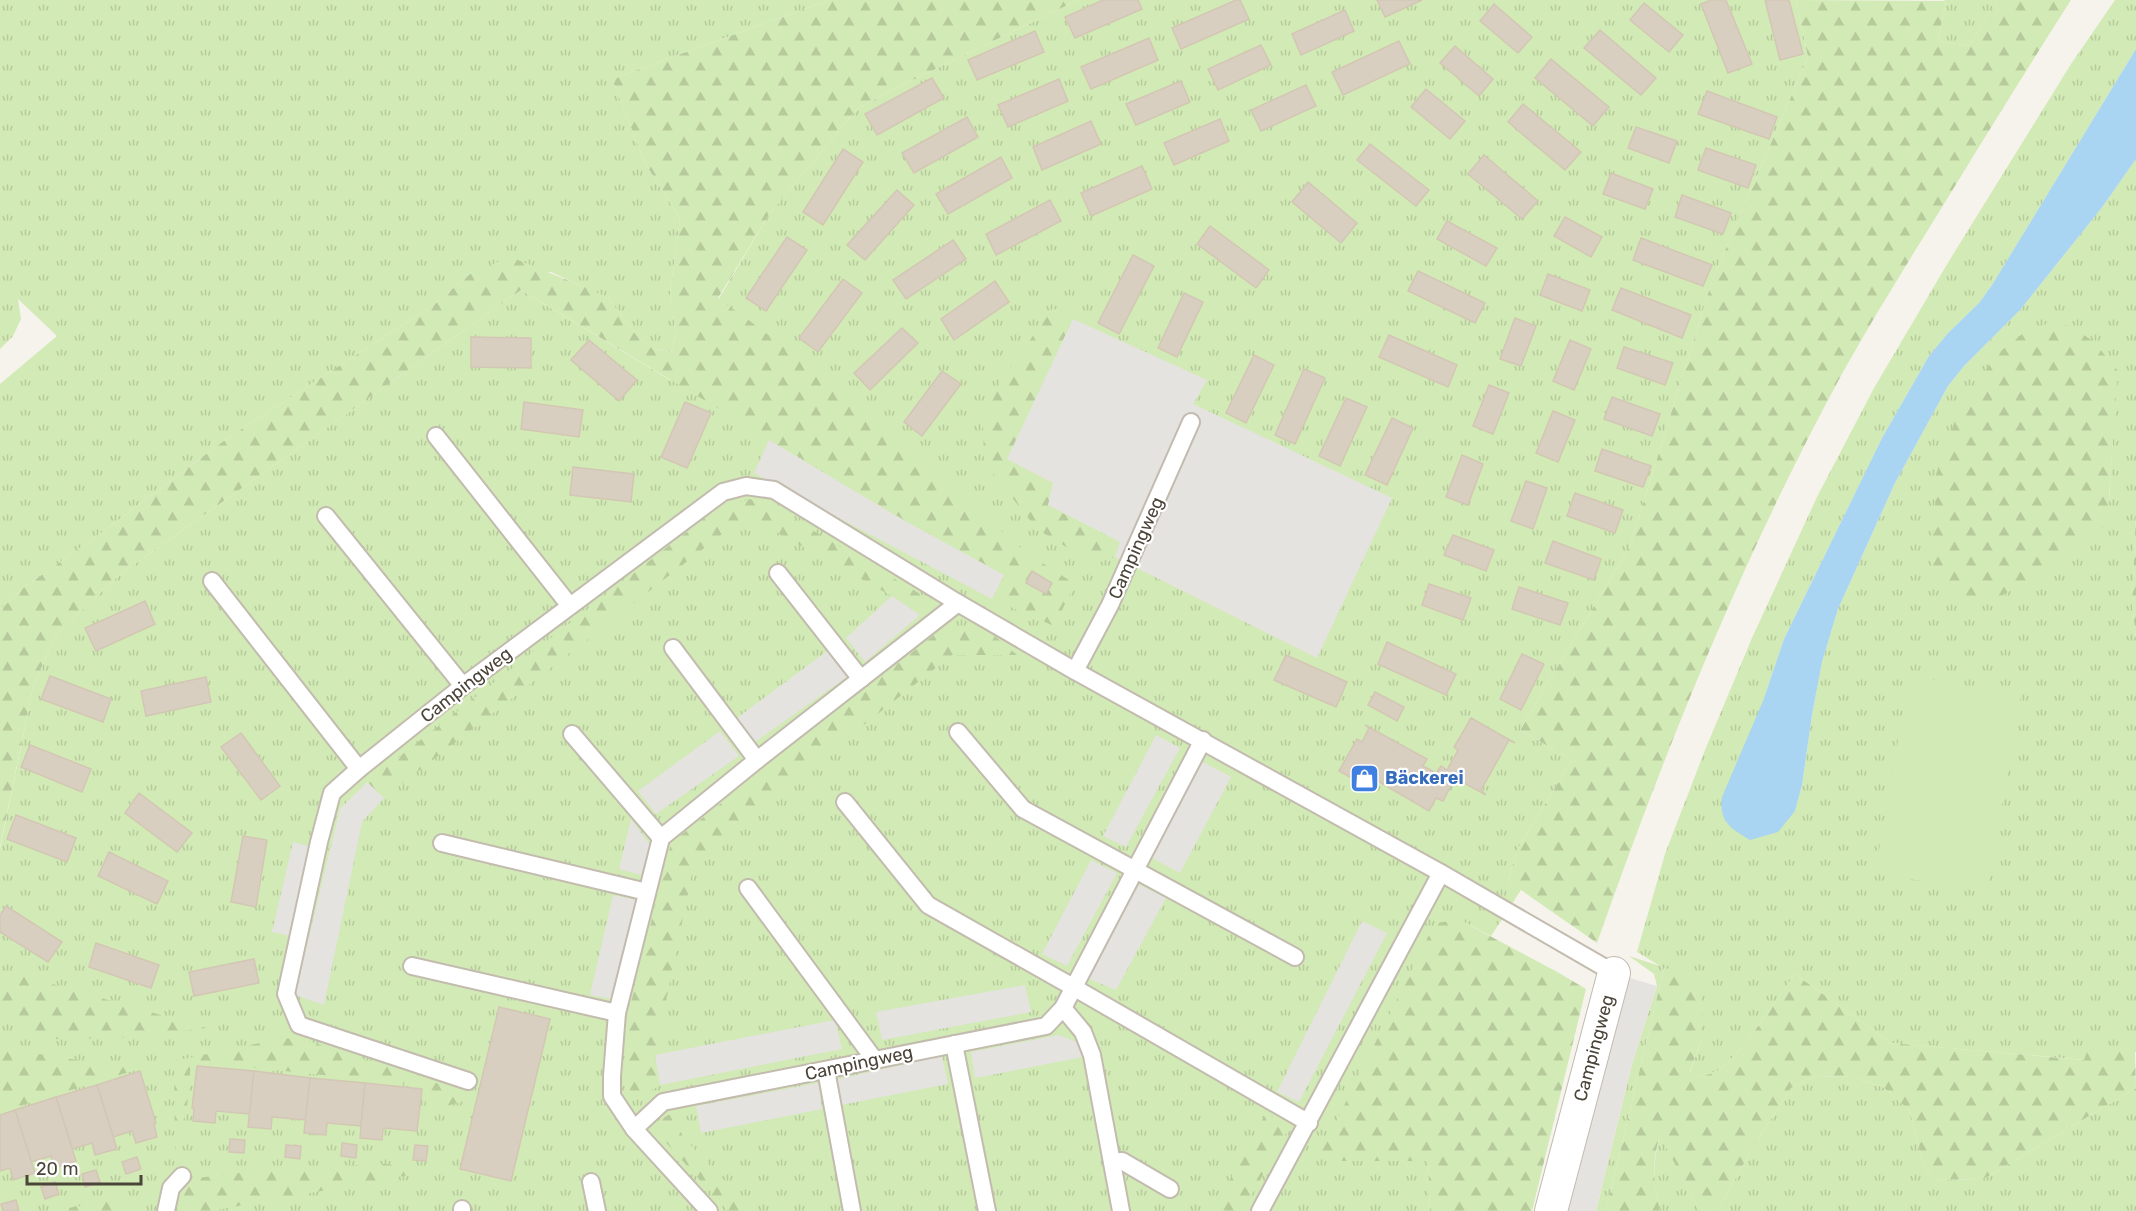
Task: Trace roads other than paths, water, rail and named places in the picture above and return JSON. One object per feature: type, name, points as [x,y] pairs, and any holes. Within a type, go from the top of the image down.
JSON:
[{"type":"street","name":"Campingweg","points":[[1551,1211],[1614,973]]},
{"type":"lane","name":"Campingweg","points":[[1076,671],[1110,605],[1191,423]]},
{"type":"lane","points":[[436,436],[570,606]]},
{"type":"lane","name":"Campingweg","points":[[468,1082],[299,1025],[286,994],[332,793],[463,686],[723,492],[746,486],[774,490],[958,603],[1076,671],[1441,873],[1614,973]]},
{"type":"lane","points":[[326,516],[463,686]]},
{"type":"lane","points":[[778,573],[861,679]]},
{"type":"lane","points":[[212,581],[359,769]]},
{"type":"lane","points":[[709,1211],[634,1129],[612,1096],[617,1013],[661,838],[958,603]]},
{"type":"lane","points":[[673,648],[757,760]]},
{"type":"lane","points":[[958,732],[1023,809],[1295,957]]},
{"type":"lane","points":[[572,734],[661,838]]},
{"type":"lane","name":"Campingweg","points":[[634,1129],[663,1102],[1046,1026],[1063,1008],[1203,740]]},
{"type":"lane","points":[[845,802],[928,906],[1074,987],[1309,1123]]},
{"type":"lane","points":[[442,843],[647,892]]},
{"type":"lane","points":[[1260,1211],[1441,873]]},
{"type":"lane","points":[[748,888],[874,1059]]},
{"type":"lane","points":[[412,966],[617,1013]]},
{"type":"lane","points":[[1063,1008],[1083,1032],[1092,1056],[1121,1211]]},
{"type":"lane","points":[[954,1044],[987,1211]]},
{"type":"lane","points":[[826,1070],[852,1211]]},
{"type":"lane","points":[[1112,1162],[1122,1161],[1170,1189]]},
{"type":"lane","points":[[166,1211],[171,1188],[182,1176]]},
{"type":"lane","points":[[591,1182],[597,1211]]},
{"type":"water","points":[[2136,49],[2136,159],[2103,206],[2020,310],[1964,366],[1948,386],[1895,483],[1838,609],[1822,662],[1802,785],[1795,811],[1778,832],[1750,840],[1727,823],[1722,813],[1722,797],[1763,701],[1784,639],[1882,438],[1929,356],[1948,333],[1979,303],[1992,285]]},
{"type":"place","name":"Bäckerei","points":[[1364,778]]}]
